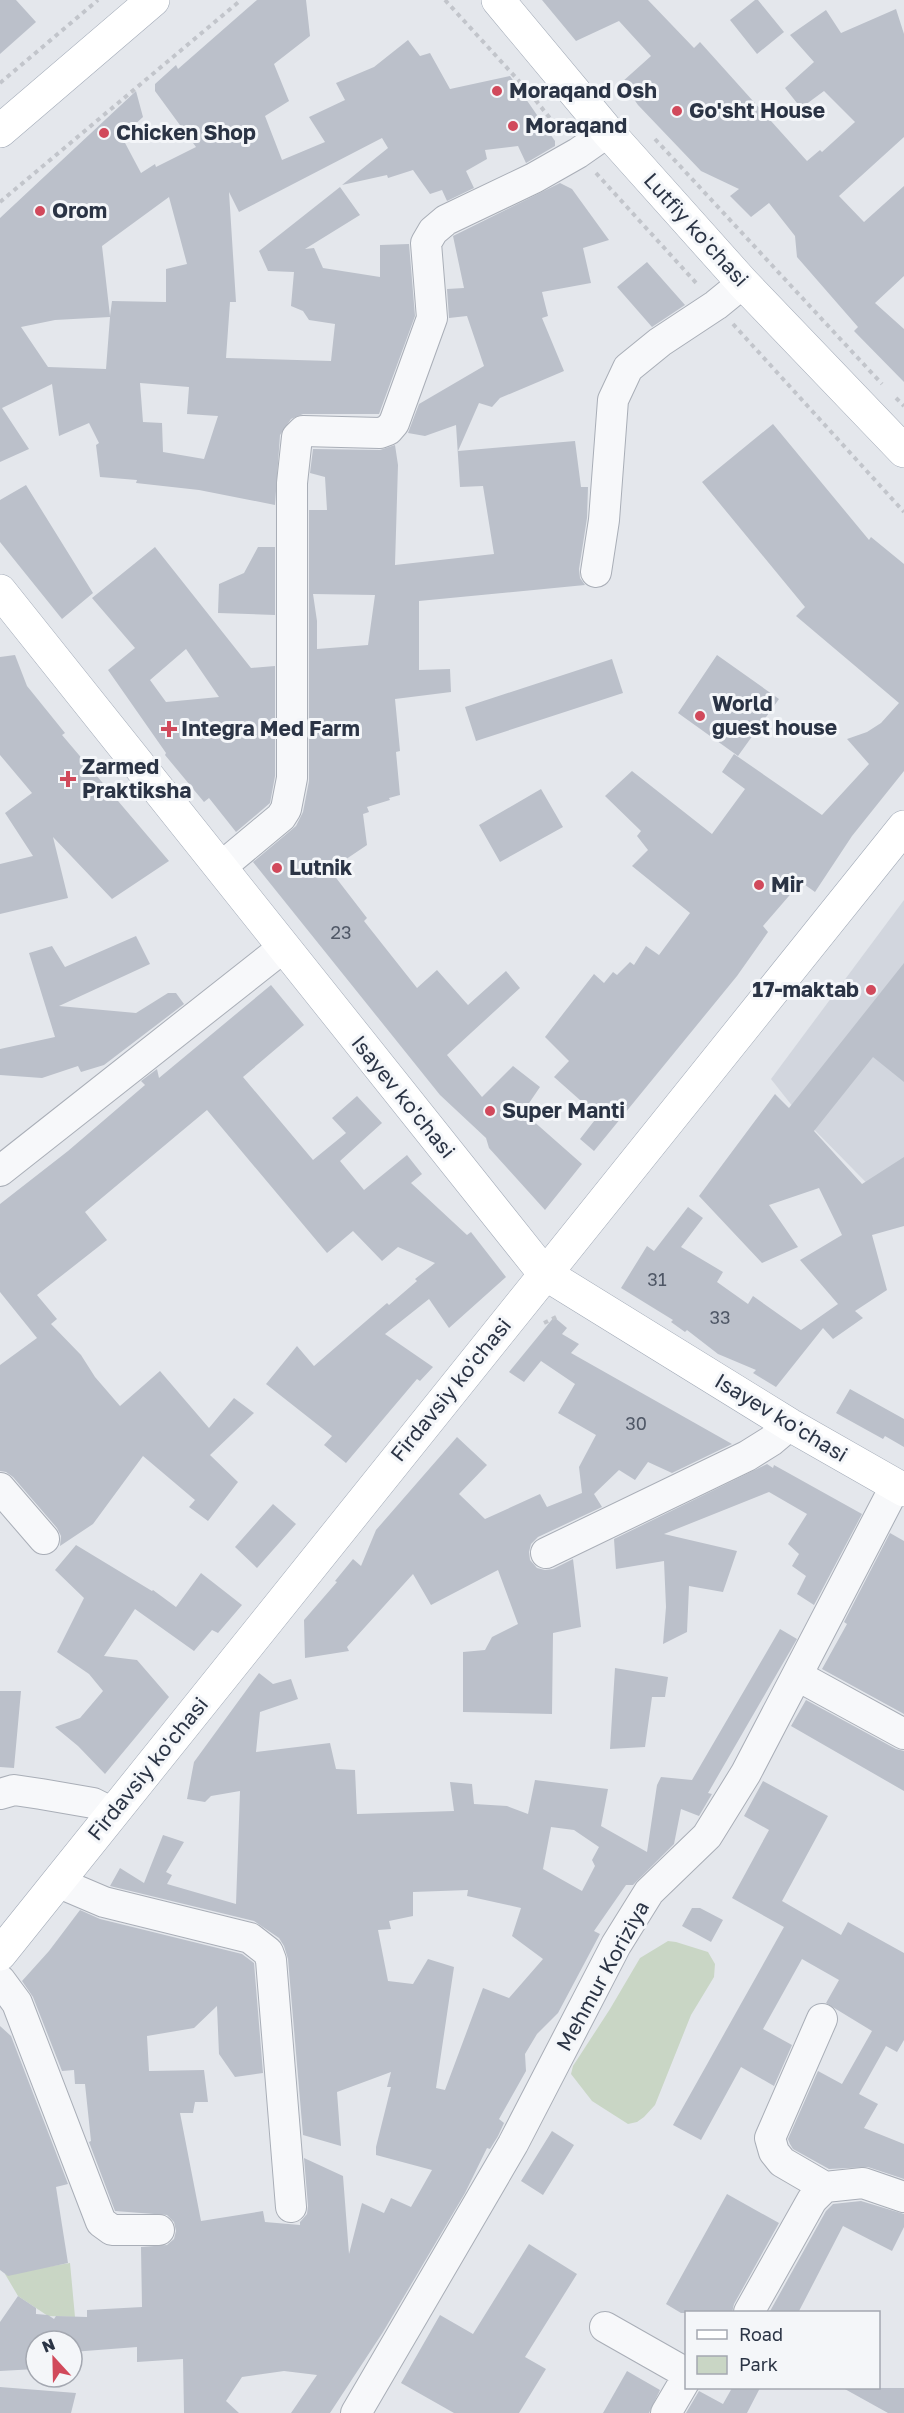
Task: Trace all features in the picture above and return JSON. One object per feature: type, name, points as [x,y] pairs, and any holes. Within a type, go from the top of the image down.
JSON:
[{"type":"main road","name":"Lutfiy ko'chasi","points":[[498,0],[608,132],[743,283],[904,452]]},
{"type":"main road","points":[[0,131],[150,1]]},
{"type":"main road","name":"Isayev ko'chasi","points":[[0,591],[544,1274],[790,1425],[900,1488]]},
{"type":"main road","name":"Firdavsiy ko'chasi","points":[[0,1954],[904,827]]},
{"type":"street","points":[[221,867],[281,817],[286,809],[292,778],[292,483],[297,437],[303,431],[380,433],[388,430],[394,423],[432,318],[426,243],[434,231],[446,220],[534,178],[578,153],[608,132]]},
{"type":"street","points":[[596,572],[604,520],[613,400],[628,368],[660,342],[716,305],[743,283]]},
{"type":"street","points":[[0,1171],[284,947]]},
{"type":"street","points":[[546,1553],[747,1456],[771,1441],[790,1425]]},
{"type":"street","points":[[0,1488],[44,1539]]},
{"type":"street","name":"Mehmur Koriziya","points":[[356,2413],[513,2144],[616,1945],[649,1892],[707,1836],[746,1773],[900,1488]]},
{"type":"street","points":[[798,1676],[904,1734]]},
{"type":"street","points":[[0,1794],[14,1790],[41,1794],[93,1803],[113,1813]]},
{"type":"street","points":[[57,1882],[104,1902],[249,1938],[268,1952],[271,1960],[291,2207]]},
{"type":"street","points":[[0,1980],[17,2003],[101,2222],[112,2230],[159,2230]]},
{"type":"street","points":[[822,2019],[770,2138],[774,2152],[783,2162],[825,2187]]},
{"type":"street","points":[[750,2311],[812,2200],[825,2187],[863,2183],[904,2197]]},
{"type":"street","points":[[605,2327],[685,2372]]},
{"type":"street","points":[[666,2413],[685,2382]]},
{"type":"path","points":[[0,83],[98,0]]},
{"type":"path","points":[[0,202],[241,0]]},
{"type":"path","points":[[445,0],[529,92],[578,153],[904,512]]},
{"type":"path","points":[[655,138],[751,244],[904,406]]},
{"type":"path","points":[[538,1326],[589,1301]]},
{"type":"shaded area","name":"17-maktab","points":[[904,900],[904,1221],[797,1112],[771,1079]]},
{"type":"green space","points":[[668,1941],[708,1952],[715,1964],[714,1977],[691,2015],[655,2105],[637,2122],[628,2124],[592,2101],[571,2074],[573,2066],[640,1958]]},
{"type":"green space","points":[[70,2263],[75,2317],[48,2316],[18,2296],[5,2274]]},
{"type":"building","points":[[0,0],[16,0],[36,22],[0,54]]},
{"type":"building","points":[[257,0],[306,0],[310,36],[274,64],[289,101],[265,116],[282,160],[325,142],[309,117],[345,100],[336,83],[374,67],[408,40],[420,56],[430,53],[450,89],[510,76],[555,141],[555,146],[526,163],[518,146],[485,150],[487,159],[466,171],[474,188],[447,201],[442,190],[430,194],[413,170],[388,178],[387,175],[342,185],[388,148],[382,138],[239,212],[229,192],[236,302],[230,302],[226,358],[331,361],[335,324],[309,320],[303,311],[291,306],[294,272],[268,271],[259,251],[340,187],[360,215],[305,249],[314,248],[323,268],[380,277],[380,245],[409,244],[415,316],[379,414],[303,414],[291,419],[280,435],[275,505],[199,490],[136,483],[137,480],[100,477],[96,445],[99,443],[89,423],[59,436],[52,384],[2,408],[29,449],[0,462],[0,218],[136,91],[143,117],[132,127],[124,141],[141,173],[155,164],[156,167],[196,147],[155,91],[155,84],[176,65],[178,69]],"holes":[[[169,197],[187,264],[166,269],[166,302],[112,301],[110,316],[102,246]],[[110,317],[106,369],[48,367],[21,327],[55,320]],[[140,383],[189,387],[187,414],[218,416],[204,459],[163,452],[162,423],[143,422]]]},
{"type":"building","points":[[542,0],[648,0],[694,48],[700,42],[807,161],[820,150],[822,152],[855,122],[824,91],[801,108],[785,88],[814,62],[790,35],[826,10],[841,33],[896,9],[904,34],[904,137],[839,196],[864,222],[904,186],[904,276],[875,303],[904,329],[904,382],[854,331],[858,327],[797,257],[795,236],[769,203],[751,217],[730,196],[739,189],[701,171],[638,105],[622,82],[651,56],[619,21],[576,41]]},
{"type":"building","points":[[758,0],[784,32],[757,54],[730,20]]},
{"type":"building","points":[[560,183],[572,189],[609,240],[583,248],[591,283],[542,292],[548,316],[542,318],[564,371],[500,398],[492,407],[479,403],[458,451],[575,441],[581,487],[588,487],[587,518],[579,569],[580,578],[585,585],[419,601],[419,670],[450,669],[451,692],[395,699],[400,751],[396,752],[400,795],[367,807],[369,812],[363,814],[367,845],[330,870],[367,918],[364,921],[417,988],[437,970],[468,1005],[506,971],[520,988],[447,1055],[482,1097],[513,1066],[540,1087],[523,1112],[582,1164],[545,1210],[489,1148],[486,1138],[440,1095],[253,862],[296,826],[303,812],[309,781],[309,510],[327,510],[325,477],[310,473],[313,449],[380,450],[395,445],[398,465],[395,565],[494,554],[483,486],[460,487],[456,425],[425,436],[408,433],[419,404],[484,366],[467,316],[449,318],[447,289],[464,288],[453,236]],"holes":[[[313,594],[375,595],[368,645],[317,649],[317,621]]]},
{"type":"building","points":[[647,262],[685,305],[652,327],[617,287]]},
{"type":"building","points":[[773,424],[869,540],[871,537],[904,564],[904,771],[852,836],[815,892],[801,882],[763,926],[768,932],[737,976],[594,1151],[580,1139],[598,1116],[554,1077],[569,1061],[545,1037],[594,974],[604,983],[613,972],[617,975],[630,962],[634,965],[646,946],[659,955],[690,913],[632,866],[648,850],[637,836],[641,831],[605,796],[632,771],[712,834],[745,789],[722,772],[734,754],[822,815],[869,764],[847,739],[867,732],[881,723],[899,703],[796,616],[805,607],[702,482]]},
{"type":"building","points":[[26,485],[93,593],[62,619],[0,542],[0,500]]},
{"type":"building","points":[[155,547],[251,668],[275,666],[275,776],[270,803],[236,832],[209,798],[204,802],[165,755],[166,753],[108,670],[135,648],[92,598]],"holes":[[[186,649],[219,697],[166,702],[150,680]]]},
{"type":"building","points":[[258,547],[275,547],[275,615],[218,613],[219,584],[244,573]]},
{"type":"building","points":[[15,655],[27,686],[65,733],[62,735],[169,861],[112,899],[53,837],[68,898],[0,914],[0,864],[33,856],[5,813],[32,793],[0,755],[0,657]]},
{"type":"building","points":[[717,655],[779,699],[738,756],[678,713]]},
{"type":"building","points":[[612,659],[623,693],[476,741],[465,707]]},
{"type":"building","points":[[541,789],[563,827],[500,862],[479,825]]},
{"type":"building","points":[[136,936],[150,964],[59,1006],[136,1013],[168,993],[176,993],[184,1004],[104,1065],[81,1072],[78,1066],[42,1078],[0,1075],[0,1049],[55,1037],[29,953],[52,946],[65,967]]},
{"type":"building","points":[[904,963],[904,1082],[873,1057],[814,1131],[862,1184],[904,1157],[904,1226],[872,1235],[887,1290],[855,1311],[863,1318],[833,1339],[823,1328],[776,1387],[753,1373],[756,1370],[718,1354],[687,1330],[685,1332],[671,1322],[673,1320],[621,1288],[647,1246],[654,1251],[688,1207],[703,1218],[681,1247],[723,1272],[717,1282],[748,1304],[753,1296],[801,1330],[838,1304],[800,1260],[842,1235],[819,1188],[769,1205],[798,1247],[762,1263],[699,1196],[775,1094],[789,1108]]},
{"type":"building","points":[[271,985],[304,1025],[243,1077],[313,1160],[346,1133],[332,1118],[357,1096],[382,1123],[340,1161],[364,1190],[407,1155],[422,1174],[411,1183],[467,1235],[471,1232],[506,1277],[449,1328],[429,1299],[385,1334],[433,1367],[420,1381],[417,1379],[346,1463],[324,1445],[332,1436],[266,1384],[297,1346],[314,1366],[387,1303],[389,1305],[435,1263],[398,1247],[382,1261],[353,1231],[327,1253],[207,1110],[85,1212],[107,1240],[37,1295],[57,1319],[51,1324],[81,1355],[95,1377],[120,1406],[160,1371],[209,1428],[234,1398],[254,1413],[210,1455],[238,1482],[208,1521],[189,1507],[195,1500],[143,1456],[93,1524],[60,1546],[61,1536],[57,1528],[13,1477],[0,1471],[0,1365],[37,1338],[0,1292],[0,1204],[68,1151],[145,1085],[141,1081],[157,1069],[159,1078]]},
{"type":"building","points":[[554,1317],[567,1328],[562,1334],[579,1344],[571,1353],[732,1444],[672,1473],[648,1462],[635,1480],[619,1470],[594,1494],[602,1507],[538,1537],[531,1544],[530,1560],[537,1568],[553,1569],[573,1559],[581,1627],[553,1633],[552,1714],[463,1712],[463,1652],[485,1650],[492,1637],[518,1624],[498,1570],[431,1605],[413,1574],[347,1647],[349,1651],[305,1658],[304,1620],[337,1582],[335,1581],[353,1559],[361,1566],[376,1530],[457,1437],[487,1465],[459,1494],[485,1519],[540,1494],[547,1507],[582,1493],[579,1467],[596,1435],[558,1413],[575,1384],[541,1361],[524,1382],[509,1372]]},
{"type":"building","points":[[850,1389],[904,1419],[904,1447],[885,1436],[883,1439],[836,1413]]},
{"type":"building","points":[[767,1464],[773,1468],[774,1465],[862,1514],[814,1605],[797,1594],[806,1576],[792,1566],[799,1554],[788,1544],[807,1514],[769,1492],[664,1534],[737,1551],[723,1592],[689,1586],[687,1632],[663,1644],[666,1607],[664,1561],[616,1569],[614,1539]]},
{"type":"building","points":[[273,1504],[296,1524],[257,1568],[235,1547]]},
{"type":"building","points":[[890,1533],[904,1541],[904,1714],[822,1669],[847,1624],[844,1622]]},
{"type":"building","points":[[76,1545],[153,1590],[176,1607],[201,1573],[242,1605],[218,1633],[212,1630],[194,1651],[135,1609],[104,1656],[137,1660],[169,1697],[105,1774],[78,1746],[55,1727],[80,1718],[103,1691],[89,1674],[57,1652],[84,1598],[55,1570]]},
{"type":"building","points":[[780,1629],[797,1639],[708,1793],[712,1794],[699,1816],[681,1809],[674,1844],[633,1885],[626,1885],[594,1931],[600,1934],[558,2013],[537,2034],[525,2054],[526,2071],[499,2119],[504,2123],[498,2136],[490,2149],[487,2148],[465,2193],[383,2332],[330,2413],[291,2413],[317,2375],[284,2371],[242,2377],[226,2401],[239,2413],[184,2413],[183,2359],[137,2362],[137,2347],[84,2351],[84,2329],[24,2329],[24,2370],[0,2371],[0,2322],[18,2296],[36,2308],[36,2314],[48,2315],[54,2319],[56,2316],[87,2317],[87,2310],[142,2307],[141,2247],[167,2245],[174,2239],[176,2231],[174,2222],[167,2215],[115,2211],[89,2142],[91,2141],[85,2084],[75,2084],[74,2070],[62,2071],[33,1997],[22,1981],[49,1951],[80,1910],[100,1919],[242,1954],[254,1963],[263,2073],[235,2077],[219,2054],[217,2006],[194,2028],[147,2036],[149,2071],[204,2070],[208,2102],[195,2102],[193,2113],[180,2113],[201,2221],[263,2211],[265,2222],[300,2225],[307,2214],[308,2206],[304,2158],[343,2176],[349,2254],[362,2203],[384,2213],[391,2198],[411,2207],[432,2170],[376,2155],[391,2087],[387,2087],[391,2072],[337,2092],[341,2146],[303,2135],[288,1959],[279,1938],[254,1921],[110,1886],[120,1868],[144,1883],[163,1835],[184,1842],[166,1872],[172,1875],[167,1884],[236,1904],[240,1791],[211,1796],[205,1802],[187,1799],[194,1762],[259,1673],[273,1684],[291,1679],[298,1699],[260,1712],[256,1752],[330,1743],[336,1769],[355,1770],[357,1814],[454,1811],[450,1782],[472,1784],[474,1804],[507,1806],[528,1814],[535,1780],[608,1789],[601,1826],[647,1852],[657,1785],[661,1777],[692,1780]],"holes":[[[551,1827],[574,1830],[599,1847],[592,1860],[595,1866],[582,1891],[543,1869]],[[468,1890],[467,1896],[521,1908],[512,1936],[543,1959],[509,1998],[483,1988],[445,2090],[436,2088],[454,1967],[428,1959],[413,1984],[388,1981],[378,1930],[391,1929],[389,1921],[413,1916],[413,1892]]]},
{"type":"building","points":[[615,1668],[668,1677],[665,1697],[652,1697],[645,1747],[610,1749]]},
{"type":"building","points":[[0,1691],[21,1691],[14,1768],[0,1767]]},
{"type":"building","points":[[806,1700],[896,1749],[904,1751],[904,1791],[791,1726]]},
{"type":"building","points":[[763,1781],[828,1816],[782,1901],[841,1935],[848,1922],[904,1953],[904,2040],[897,2052],[886,2046],[859,2094],[878,2104],[864,2128],[904,2144],[904,2179],[868,2167],[829,2169],[793,2149],[790,2144],[788,2139],[818,2071],[842,2084],[872,2031],[826,2003],[839,1980],[802,1959],[763,2029],[792,2045],[774,2086],[741,2067],[701,2140],[673,2125],[784,1927],[732,1898],[769,1830],[744,1816]]},
{"type":"building","points":[[692,1908],[700,1908],[723,1920],[711,1942],[682,1926]]},
{"type":"building","points":[[0,2026],[11,2036],[68,2184],[56,2187],[68,2263],[8,2276],[0,2270]]},
{"type":"building","points":[[552,2131],[574,2145],[543,2195],[521,2181]]},
{"type":"building","points":[[727,2194],[779,2223],[734,2304],[732,2311],[685,2311],[681,2313],[666,2304]]},
{"type":"building","points":[[861,2201],[904,2214],[904,2227],[892,2251],[843,2226],[799,2311],[770,2311],[826,2211],[833,2204]]},
{"type":"building","points":[[529,2244],[577,2274],[525,2357],[546,2369],[519,2413],[454,2413],[401,2383],[440,2315],[473,2334]]},
{"type":"building","points":[[627,2371],[660,2390],[649,2413],[603,2413]]},
{"type":"building","points":[[0,2387],[76,2393],[71,2413],[0,2413]]},
{"type":"building","points":[[904,2388],[904,2413],[888,2413],[845,2389]]},
{"type":"building","points":[[731,2389],[759,2389],[747,2413],[686,2413],[699,2391],[723,2404]]},
{"type":"place","name":"Moraqand Osh","points":[[497,91]]},
{"type":"place","name":"Go'sht House","points":[[677,111]]},
{"type":"place","name":"Moraqand","points":[[513,126]]},
{"type":"place","name":"Chicken Shop","points":[[104,133]]},
{"type":"place","name":"Orom","points":[[40,211]]},
{"type":"place","name":"World guest house","points":[[700,716]]},
{"type":"place","name":"Integra Med Farm","points":[[169,729]]},
{"type":"place","name":"Zarmed Praktiksha","points":[[68,779]]},
{"type":"place","name":"Lutnik","points":[[277,868]]},
{"type":"place","name":"Mir","points":[[759,885]]},
{"type":"place","name":"17-maktab","points":[[871,990]]},
{"type":"place","name":"Super Manti","points":[[490,1111]]}]
